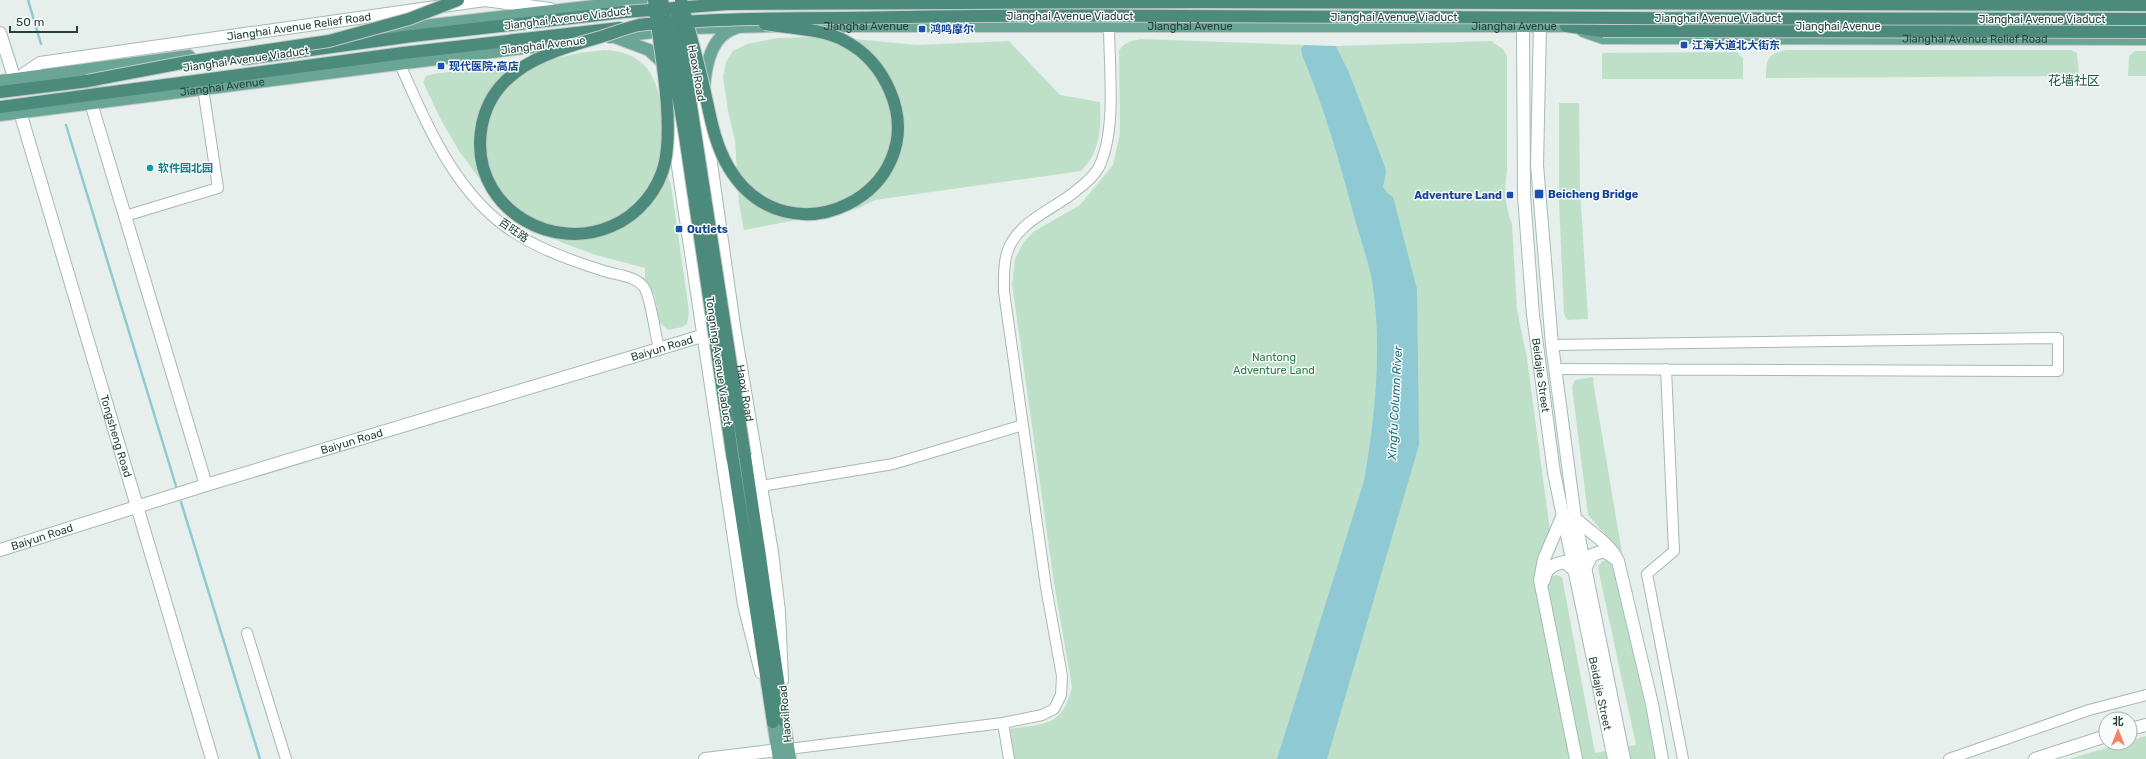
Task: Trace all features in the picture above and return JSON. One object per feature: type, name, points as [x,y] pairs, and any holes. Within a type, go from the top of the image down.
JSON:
[{"type":"highway","points":[[87,81],[187,62],[329,41],[409,19],[458,0]]},
{"type":"highway","points":[[636,26],[550,52],[516,71],[503,82],[486,108],[480,140],[482,166],[491,188],[502,204],[516,216],[545,230],[576,235],[603,230],[619,223],[637,212],[658,183],[664,166],[667,139],[665,97],[654,0]]},
{"type":"highway","name":"Tongning Avenue Viaduct","points":[[662,0],[685,136],[733,460],[779,721]]},
{"type":"highway","name":"Tongning Avenue Viaduct","points":[[674,0],[745,456],[779,721]]},
{"type":"highway","points":[[683,0],[718,147],[730,169],[743,185],[756,197],[770,206],[791,214],[808,215],[839,209],[852,203],[870,190],[890,160],[896,141],[898,123],[894,100],[885,79],[874,64],[844,40],[816,32],[720,19]]},
{"type":"highway","points":[[1180,0],[1200,2]]},
{"type":"highway","name":"Jianghai Avenue Viaduct","points":[[0,92],[412,36],[624,12],[727,4],[1200,2],[2146,5]]},
{"type":"highway","name":"Jianghai Avenue Viaduct","points":[[0,107],[403,53],[636,26],[720,19],[1048,15],[2146,19]]},
{"type":"highway","points":[[1566,26],[1603,31],[2146,32]]},
{"type":"main road","name":"Jianghai Avenue Relief Road","points":[[15,80],[40,63],[486,0],[558,10]]},
{"type":"main road","points":[[558,10],[588,0]]},
{"type":"main road","points":[[0,81],[409,27],[646,0]]},
{"type":"main road","points":[[651,0],[657,32]]},
{"type":"main road","points":[[683,0],[689,28]]},
{"type":"main road","name":"Beidajie Street","points":[[1523,0],[1524,196],[1533,315],[1554,473],[1562,517],[1580,570]]},
{"type":"main road","name":"Beidajie Street","points":[[1540,0],[1537,165],[1552,345],[1575,518],[1580,570],[1616,743]]},
{"type":"main road","points":[[2101,0],[2102,39]]},
{"type":"main road","name":"Jianghai Avenue","points":[[0,115],[399,62],[689,28],[743,26],[1109,25],[2146,27]]},
{"type":"main road","points":[[702,104],[705,72],[709,58],[715,46],[724,34],[743,26]]},
{"type":"main road","name":"Jianghai Avenue Relief Road","points":[[1566,26],[1603,38],[2146,40]]},
{"type":"main road","name":"Haoxi Road","points":[[689,28],[702,104],[734,326],[772,552],[779,612],[779,721]]},
{"type":"main road","name":"Haoxi Road","points":[[657,32],[705,335],[744,605],[779,721],[784,754]]},
{"type":"main road","points":[[0,33],[15,80]]},
{"type":"main road","points":[[608,37],[640,45],[649,50],[662,62]]},
{"type":"main road","points":[[92,103],[206,485]]},
{"type":"main road","name":"Tongsheng Road","points":[[20,112],[212,759]]},
{"type":"main road","name":"Baiyun Road","points":[[0,550],[206,485],[705,335]]},
{"type":"main road","points":[[1562,517],[1544,559],[1540,580],[1576,759]]},
{"type":"main road","points":[[1575,518],[1592,535],[1606,544],[1614,552],[1618,561],[1652,704],[1662,759]]},
{"type":"main road","points":[[1542,593],[1545,573],[1554,564],[1565,562],[1580,570],[1592,555],[1604,551],[1618,561]]},
{"type":"main road","points":[[2035,759],[2098,739]]},
{"type":"main road","points":[[1614,759],[1616,743]]},
{"type":"main road","points":[[1616,743],[1624,759]]},
{"type":"main road","points":[[705,759],[784,754]]},
{"type":"street","points":[[784,754],[1003,723],[1042,715],[1054,709],[1061,695],[1062,676],[1046,587],[1004,292],[1004,268],[1007,252],[1022,229],[1074,193],[1098,168],[1106,151],[1110,124],[1109,25]]},
{"type":"street","name":"百旺路","points":[[399,62],[450,165],[469,192],[487,212],[513,231],[542,248],[578,263],[637,280],[645,288],[659,348]]},
{"type":"street","points":[[125,216],[218,188],[203,88]]},
{"type":"street","points":[[1552,345],[2058,338],[2058,371],[1555,369]]},
{"type":"street","points":[[1666,369],[1674,551],[1647,574],[1683,759]]},
{"type":"street","points":[[761,486],[893,464],[1023,425]]},
{"type":"street","points":[[247,633],[286,759]]},
{"type":"street","points":[[1949,759],[2089,710],[2146,695]]},
{"type":"street","points":[[1003,723],[1009,759]]},
{"type":"green space","points":[[777,38],[844,38],[917,45],[1009,41],[1060,95],[1100,102],[1100,130],[1093,156],[1081,171],[875,200],[859,208],[744,230],[739,203],[735,141],[728,111],[723,77],[726,62],[733,51],[747,44]]},
{"type":"green space","name":"Nantong Adventure Land","points":[[1141,39],[1304,45],[1301,51],[1309,72],[1348,70],[1336,46],[1491,41],[1503,49],[1507,56],[1506,198],[1512,224],[1517,310],[1527,358],[1550,531],[1549,537],[1538,562],[1572,759],[1015,759],[1010,729],[1033,726],[1051,721],[1063,710],[1072,687],[1054,583],[1012,284],[1015,259],[1023,243],[1033,232],[1080,205],[1113,165],[1120,133],[1119,51],[1131,41]]},
{"type":"green space","points":[[604,50],[623,53],[638,60],[648,70],[655,83],[662,114],[666,168],[671,185],[689,311],[687,324],[682,327],[668,330],[659,322],[655,296],[645,280],[645,268],[596,255],[563,243],[545,234],[493,197],[459,151],[440,118],[423,82],[426,76],[433,74],[501,66],[510,70],[578,53]]},
{"type":"green space","points":[[1787,50],[2071,50],[2077,53],[2079,76],[1766,78],[1766,66],[1769,58],[1775,53]]},
{"type":"green space","points":[[2135,51],[2146,51],[2146,76],[2128,76],[2129,56]]},
{"type":"green space","points":[[1736,52],[1743,58],[1743,79],[1602,79],[1602,53]]},
{"type":"green space","points":[[1559,103],[1579,103],[1580,188],[1588,319],[1567,320],[1564,314],[1559,202]]},
{"type":"green space","points":[[1593,377],[1622,553],[1588,515],[1572,387],[1575,380]]},
{"type":"green space","points":[[1608,560],[1616,565],[1656,759],[1582,759],[1547,588],[1551,577],[1556,575],[1562,577],[1595,753],[1636,745],[1599,573],[1598,566],[1603,561]]},
{"type":"green space","points":[[2146,736],[2146,759],[2069,759],[2098,751],[2138,751],[2138,738]]},
{"type":"water","name":"Xingfu Column River","points":[[1304,45],[1336,46],[1348,70],[1385,167],[1386,172],[1383,187],[1387,193],[1393,197],[1417,289],[1419,445],[1327,759],[1277,759],[1364,481],[1374,409],[1377,360],[1376,311],[1370,271],[1332,138],[1302,55],[1301,48]]},
{"type":"waterway","points":[[28,0],[41,44]]},
{"type":"waterway","points":[[66,125],[176,486]]},
{"type":"waterway","points":[[181,502],[260,759]]},
{"type":"place","name":"鸿鸣摩尔","points":[[922,29]]},
{"type":"place","name":"江海大道北大街东","points":[[1684,45]]},
{"type":"place","name":"现代医院·高店","points":[[441,66]]},
{"type":"place","name":"软件园北园","points":[[150,168]]},
{"type":"place","name":"Beicheng Bridge","points":[[1539,194]]},
{"type":"place","name":"Adventure Land","points":[[1510,195]]},
{"type":"place","name":"Outlets","points":[[679,229]]},
{"type":"district","name":"花墙社区","points":[[2074,80]]}]
